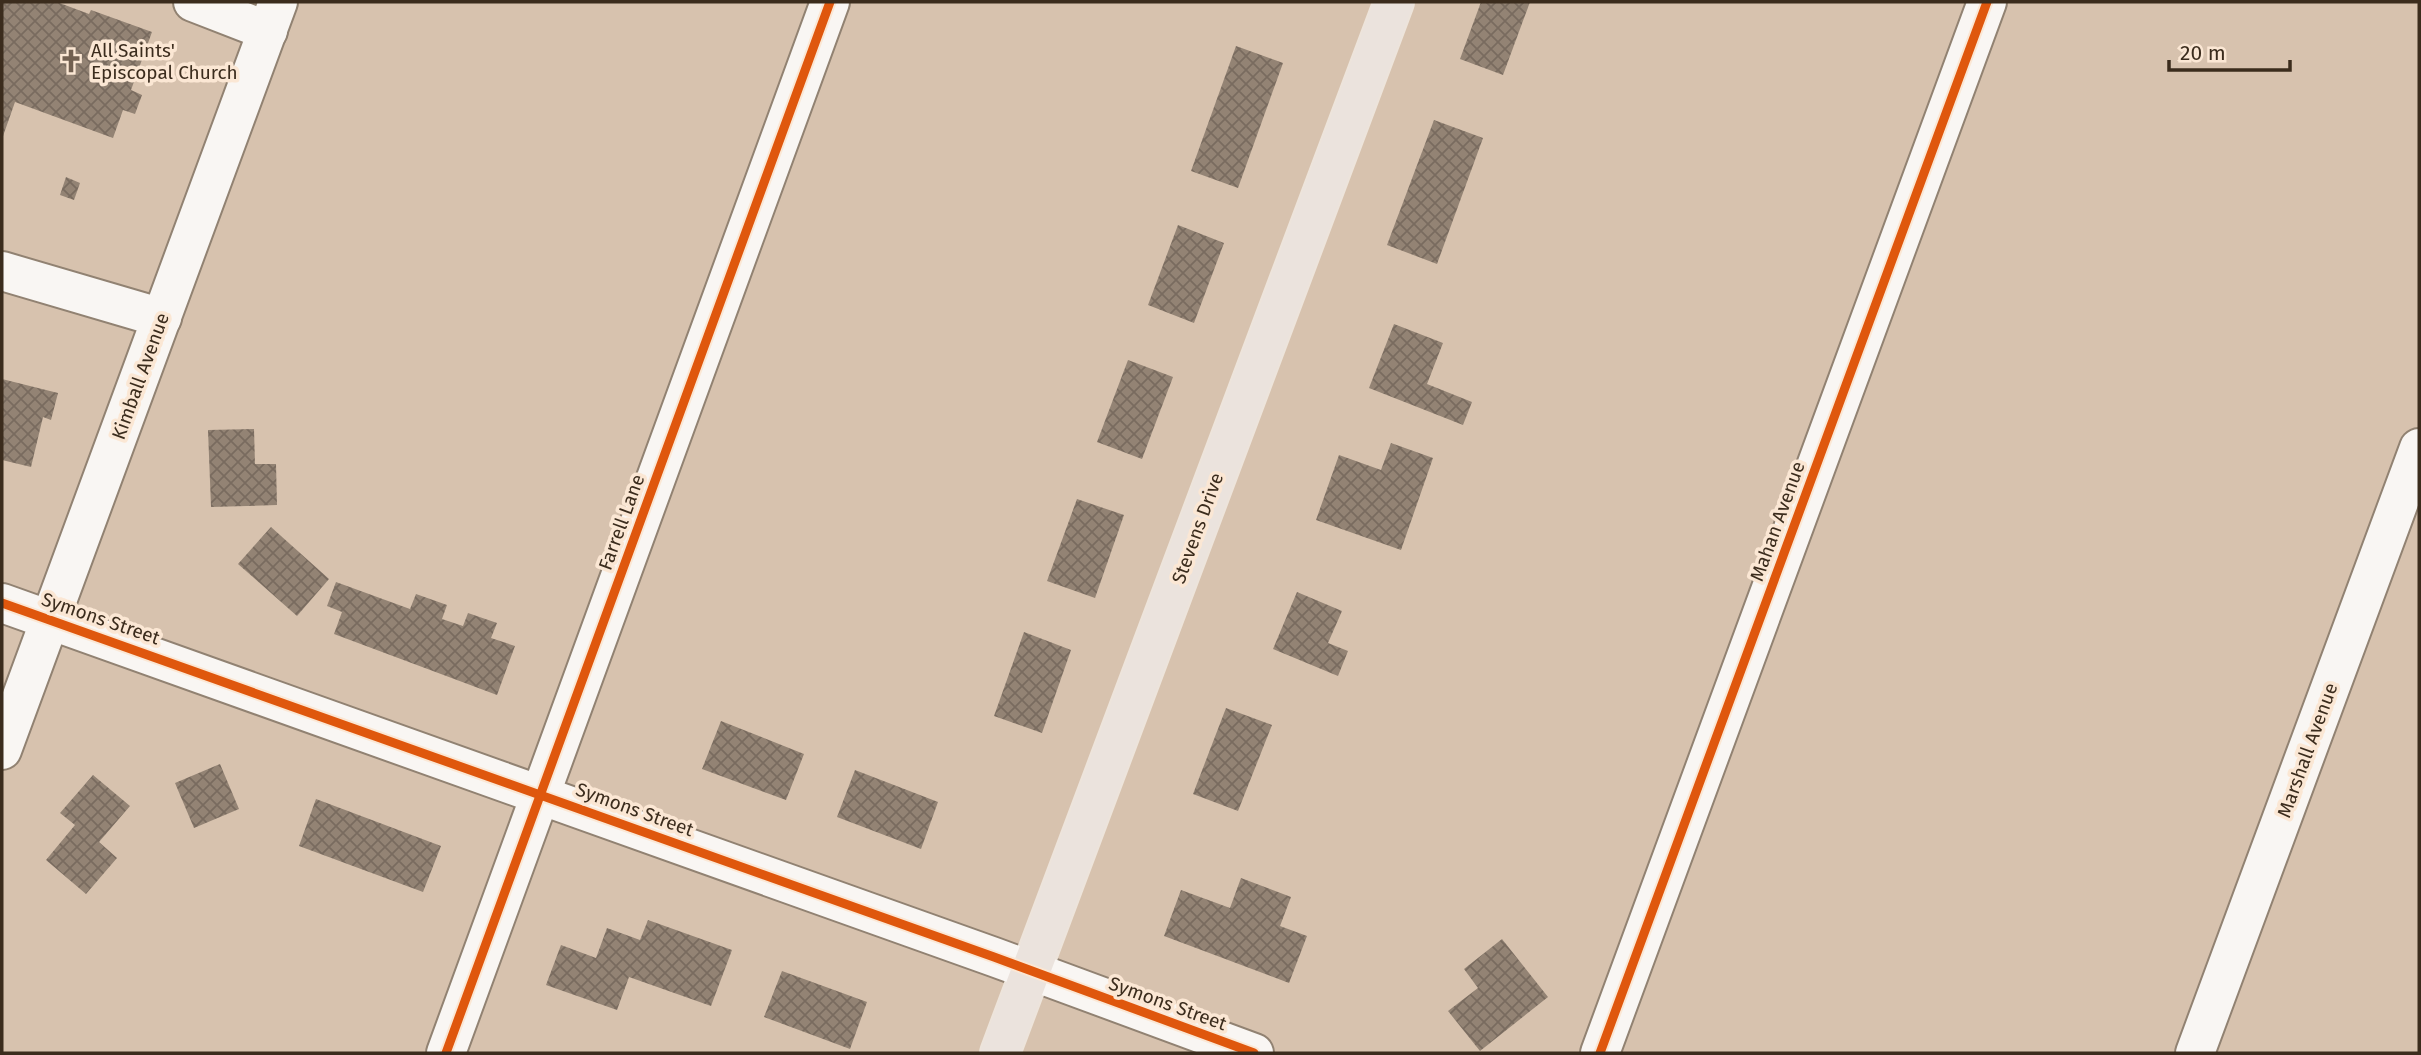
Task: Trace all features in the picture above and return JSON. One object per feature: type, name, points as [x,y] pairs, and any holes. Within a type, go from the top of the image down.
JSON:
[{"type":"main road","name":"Stevens Drive","points":[[1000,1053],[1394,2]]},
{"type":"street","points":[[193,2],[273,16]]},
{"type":"street","name":"Farrell Lane","points":[[446,1053],[830,2]]},
{"type":"street","name":"Mahan Avenue","points":[[1601,1053],[1987,2]]},
{"type":"street","name":"Kimball Avenue","points":[[2,750],[273,16]]},
{"type":"street","points":[[2,271],[162,318]]},
{"type":"street","name":"Marshall Avenue","points":[[2195,1053],[2419,447]]},
{"type":"street","name":"Symons Street","points":[[2,603],[1032,970],[1254,1053]]},
{"type":"building","name":"All Saints' Episcopal Church","points":[[2,2],[57,2],[89,14],[91,10],[152,32],[131,90],[142,95],[135,114],[123,110],[113,138],[15,102],[2,139]]},
{"type":"building","points":[[1481,2],[1530,2],[1503,75],[1460,59]]},
{"type":"building","points":[[1236,46],[1283,63],[1238,188],[1191,171]]},
{"type":"building","points":[[1434,120],[1483,138],[1437,264],[1387,245]]},
{"type":"building","points":[[66,177],[80,183],[74,200],[60,195]]},
{"type":"building","points":[[1178,225],[1224,243],[1194,323],[1148,305]]},
{"type":"building","points":[[1394,324],[1443,343],[1427,384],[1472,402],[1463,425],[1369,388]]},
{"type":"building","points":[[1128,360],[1173,377],[1142,459],[1097,442]]},
{"type":"building","points":[[2,379],[58,393],[51,420],[43,417],[31,467],[2,460]]},
{"type":"building","points":[[254,429],[255,464],[276,464],[277,505],[211,507],[208,430]]},
{"type":"building","points":[[1391,443],[1433,458],[1401,550],[1316,520],[1339,455],[1381,470]]},
{"type":"building","points":[[1077,499],[1124,515],[1095,598],[1047,581]]},
{"type":"building","points":[[271,527],[329,579],[297,616],[238,564]]},
{"type":"building","points":[[336,582],[410,609],[416,594],[447,605],[442,619],[463,626],[468,613],[497,623],[491,638],[515,646],[497,695],[334,634],[342,612],[327,606]]},
{"type":"building","points":[[1297,592],[1342,611],[1328,643],[1348,651],[1338,676],[1273,649]]},
{"type":"building","points":[[1024,632],[1071,650],[1042,733],[994,716]]},
{"type":"building","points":[[1226,708],[1272,725],[1238,811],[1193,794]]},
{"type":"building","points":[[721,721],[804,754],[786,800],[702,769]]},
{"type":"building","points":[[220,764],[239,809],[194,828],[175,783]]},
{"type":"building","points":[[855,770],[938,802],[921,849],[837,817]]},
{"type":"building","points":[[93,775],[130,806],[99,842],[117,858],[86,894],[46,860],[75,825],[60,813]]},
{"type":"building","points":[[316,799],[441,846],[423,892],[299,846]]},
{"type":"building","points":[[1241,878],[1291,897],[1280,926],[1307,936],[1289,983],[1164,936],[1181,890],[1230,908]]},
{"type":"building","points":[[648,920],[732,950],[711,1006],[629,977],[617,1010],[546,985],[561,945],[596,958],[607,928],[640,940]]},
{"type":"building","points":[[1502,939],[1548,997],[1480,1051],[1448,1011],[1478,988],[1464,969]]},
{"type":"building","points":[[782,971],[867,1002],[850,1049],[764,1017]]},
{"type":"cycle path","points":[[446,1053],[830,2]]},
{"type":"cycle path","points":[[1600,1053],[1987,2]]},
{"type":"cycle path","points":[[2,603],[994,957],[1254,1053]]},
{"type":"place","name":"All Saints' Episcopal Church","points":[[71,61]]}]
